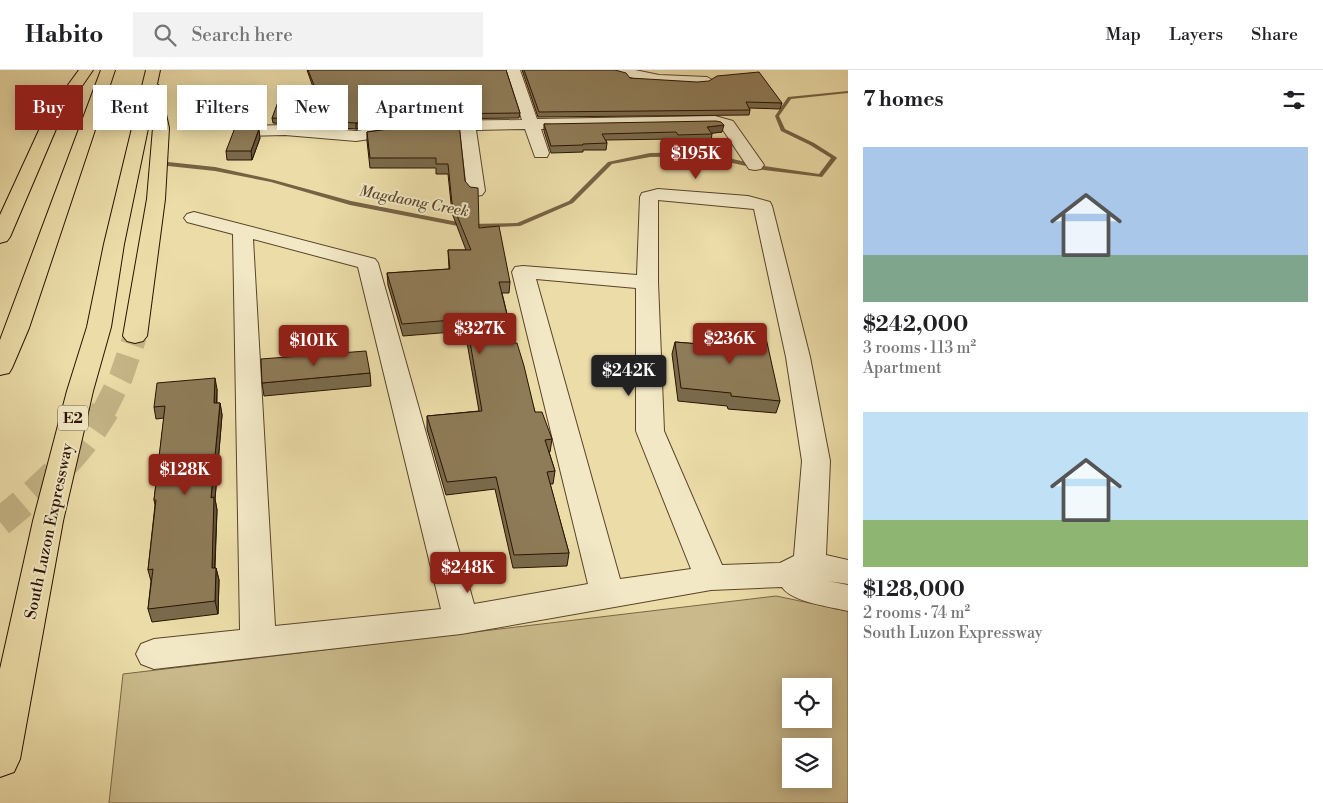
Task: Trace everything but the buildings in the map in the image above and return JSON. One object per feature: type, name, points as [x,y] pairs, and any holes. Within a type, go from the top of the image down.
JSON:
[{"type":"highway","points":[[0,237],[54,114],[86,70]]},
{"type":"highway","points":[[0,368],[108,70]]},
{"type":"highway","points":[[135,336],[156,198],[161,128],[152,74]]},
{"type":"highway","name":"South Luzon Expressway","points":[[0,759],[48,521],[80,391],[99,327],[114,244],[152,74]]},
{"type":"street","points":[[513,70],[541,153]]},
{"type":"street","points":[[615,70],[659,79],[707,81]]},
{"type":"street","points":[[482,124],[723,122],[729,127],[755,165]]},
{"type":"street","points":[[247,131],[285,130],[356,136],[393,130]]},
{"type":"street","points":[[468,130],[476,191]]},
{"type":"street","points":[[711,578],[650,431],[649,197],[658,194],[748,202],[762,206],[798,357],[816,462],[802,576]]},
{"type":"street","points":[[194,218],[368,264],[461,620]]},
{"type":"street","points":[[243,232],[258,643]]},
{"type":"street","points":[[607,594],[524,272],[648,282]]},
{"type":"street","points":[[154,654],[461,620],[711,578],[802,576],[848,572]]},
{"type":"street","points":[[802,576],[848,598]]},
{"type":"shaded area","points":[[776,596],[848,611],[848,803],[109,803],[123,674]]},
{"type":"waterway","name":"Magdaong Creek","points":[[168,164],[215,169],[272,181],[350,203],[468,226],[518,225],[571,202],[610,163],[650,155],[701,154],[764,168],[820,176],[834,158],[812,144],[783,130],[777,116],[790,98],[848,92]]},
{"type":"tunnel","points":[[104,411],[121,377],[135,336]]},
{"type":"tunnel","points":[[0,522],[58,471],[83,442],[105,410]]}]
